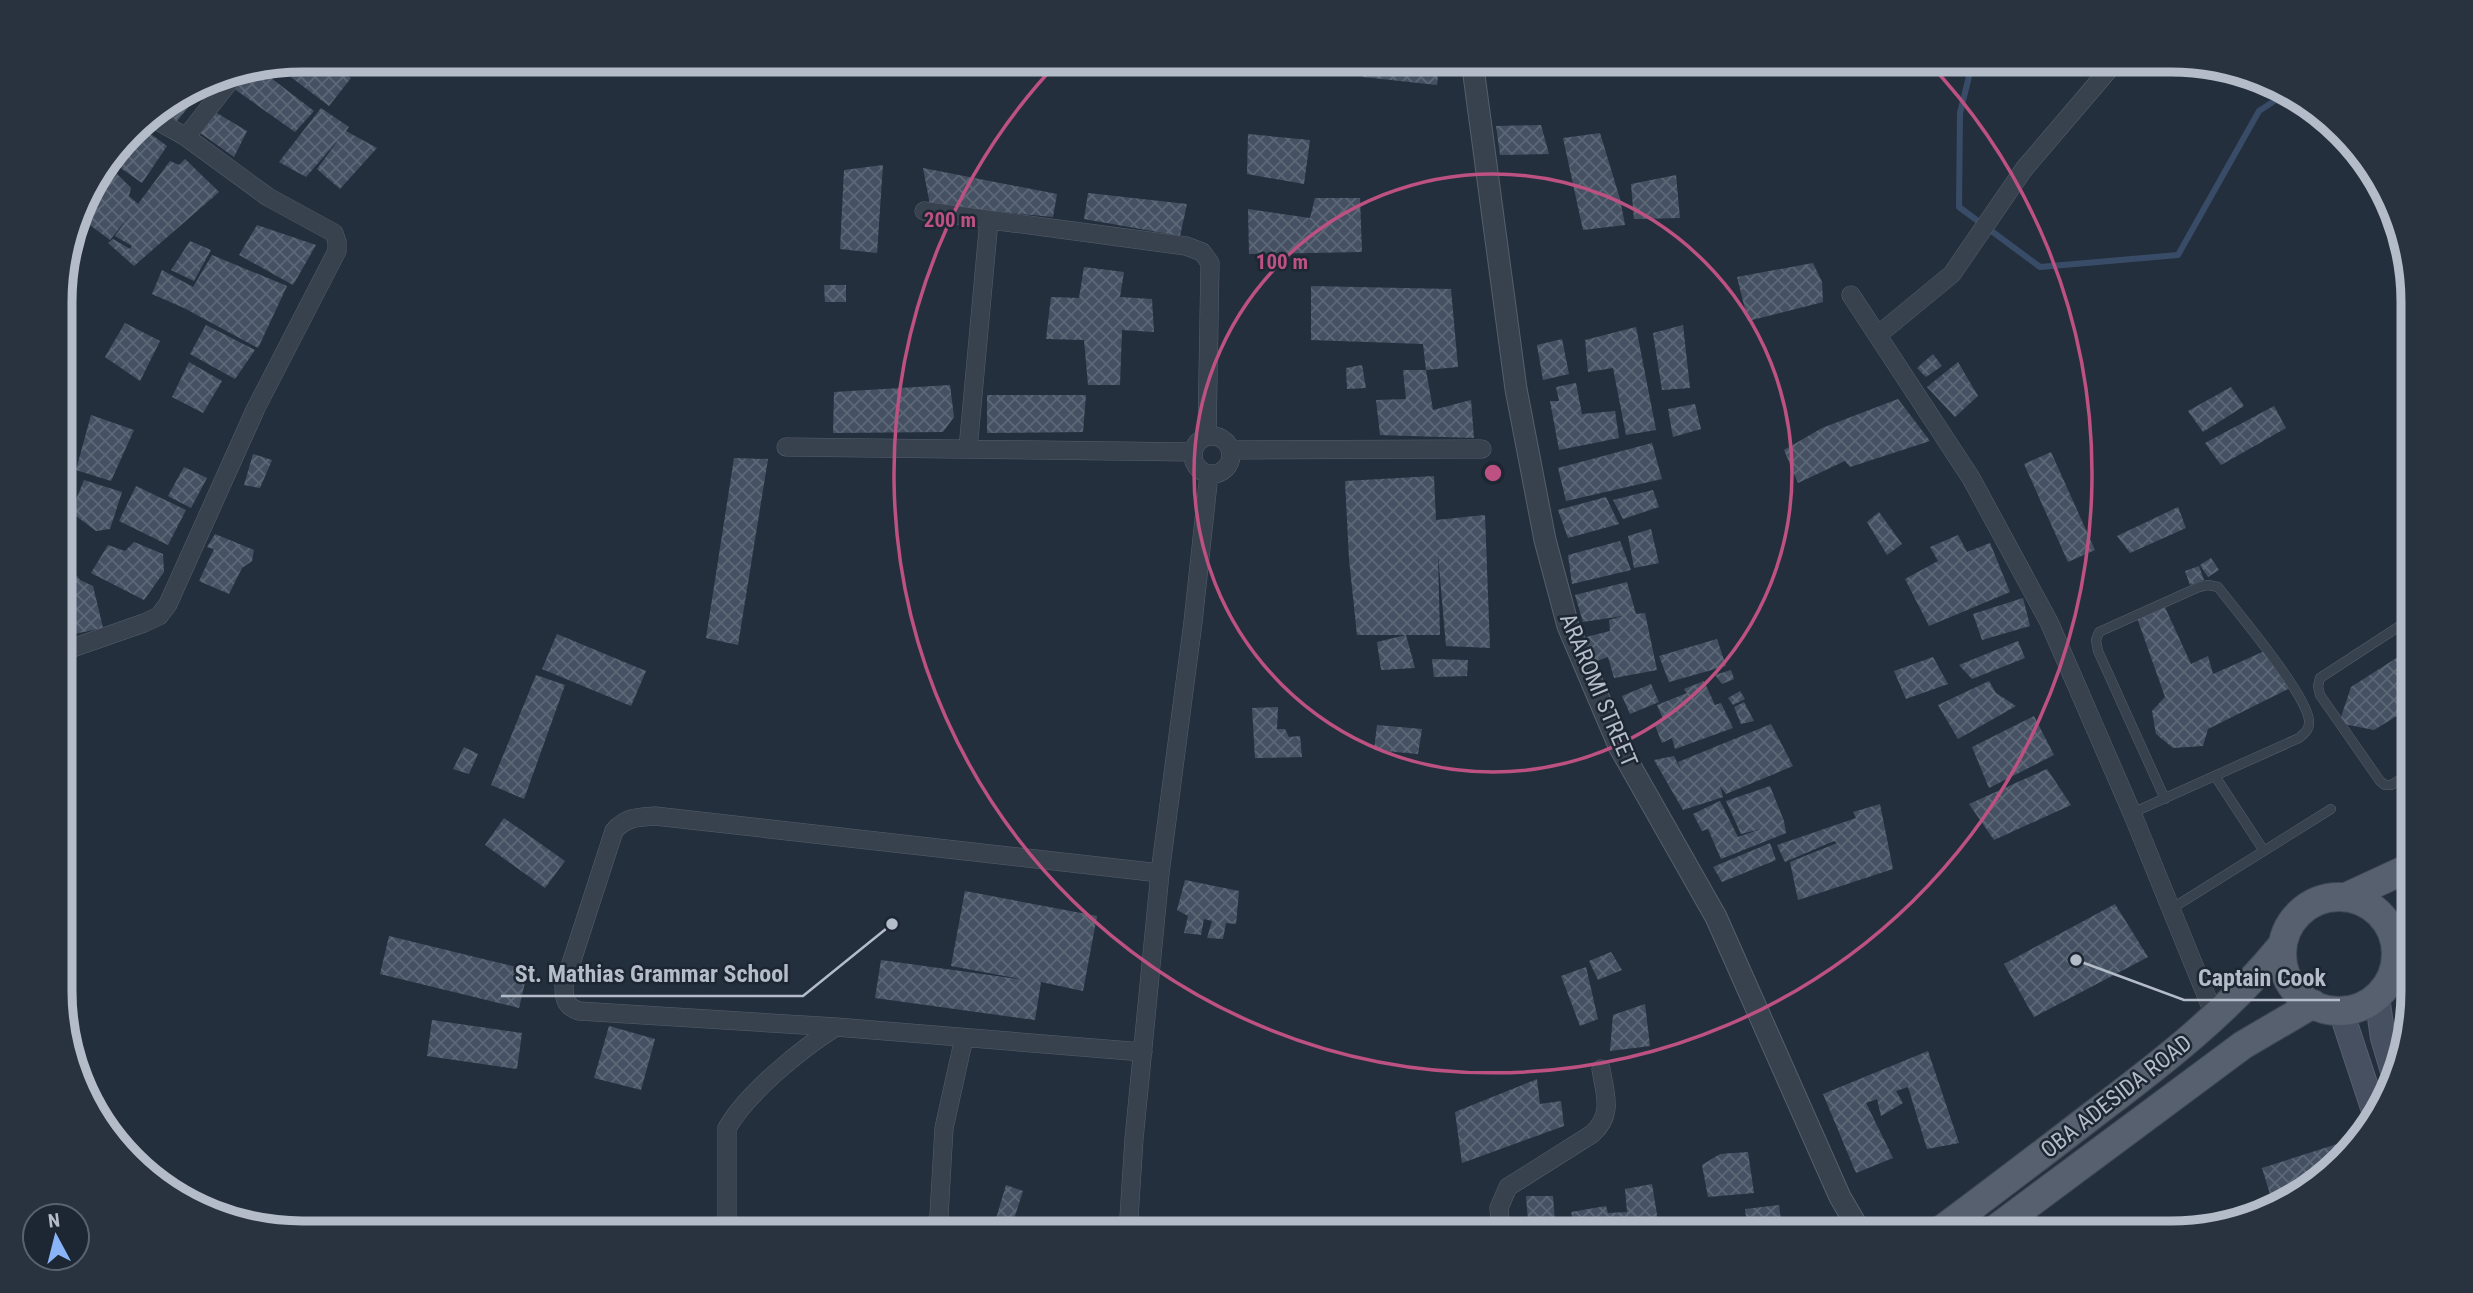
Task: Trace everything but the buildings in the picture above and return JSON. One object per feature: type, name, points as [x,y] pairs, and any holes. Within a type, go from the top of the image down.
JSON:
[{"type":"main road","points":[[2401,872],[2346,897],[2321,901],[2298,914],[2288,927],[2283,944],[2283,968],[2294,989],[2313,1004],[2341,1011],[2360,1007],[2377,997],[2389,982],[2401,957]]},
{"type":"main road","points":[[2346,897],[2368,905],[2386,920],[2395,942],[2395,965]]},
{"type":"main road","name":"OBA ADESIDA ROAD","points":[[1953,1221],[2147,1074],[2215,1017],[2253,981],[2283,944]]},
{"type":"main road","points":[[2377,997],[2390,1061]]},
{"type":"main road","name":"OBA ADESIDA ROAD","points":[[2006,1221],[2243,1045],[2313,1004]]},
{"type":"main road","points":[[2341,1011],[2372,1104]]},
{"type":"street","name":"ARAROMI STREET","points":[[1474,72],[1516,389],[1545,540],[1568,626],[1619,746],[1716,916],[1840,1197],[1854,1221]]},
{"type":"street","points":[[1878,335],[1952,274],[2024,169],[2106,72]]},
{"type":"street","points":[[186,137],[227,84]]},
{"type":"street","points":[[72,648],[144,623],[159,616],[169,604],[256,408],[337,251],[334,233],[268,197],[186,137],[159,122]]},
{"type":"street","points":[[924,211],[1186,246],[1202,252],[1210,263],[1207,436]]},
{"type":"street","points":[[968,449],[989,220]]},
{"type":"street","points":[[1851,295],[1971,478],[2049,622],[2132,813],[2215,1017]]},
{"type":"street","points":[[1207,436],[1222,439],[1230,450],[1231,458],[1223,470],[1209,474],[1196,466],[1193,452],[1200,440],[1207,436]]},
{"type":"street","points":[[786,447],[1193,452]]},
{"type":"street","points":[[1230,450],[1482,449]]},
{"type":"street","points":[[1129,1221],[1134,1139],[1160,873],[1194,622],[1209,474]]},
{"type":"street","points":[[1143,1052],[836,1027],[579,1011],[569,1007],[564,998],[564,985],[614,831],[622,822],[633,817],[655,816],[1160,873]]},
{"type":"street","points":[[727,1221],[727,1128],[736,1113],[803,1048],[836,1027]]},
{"type":"street","points":[[939,1221],[944,1129],[964,1038]]},
{"type":"street","points":[[1501,1221],[1499,1208],[1508,1187],[1602,1125],[1607,1109],[1601,1069]]},
{"type":"lane","points":[[2132,813],[2165,799],[2299,738],[2306,731],[2309,723],[2306,709],[2274,659],[2218,587],[2199,587],[2099,632],[2096,640],[2098,652],[2165,799]]},
{"type":"lane","points":[[2401,625],[2320,678],[2318,686],[2320,695],[2379,781],[2391,785],[2401,780]]},
{"type":"lane","points":[[2215,776],[2264,851]]},
{"type":"lane","points":[[2171,909],[2331,809]]},
{"type":"waterway","points":[[1970,72],[1960,113],[1959,207],[2040,267],[2178,255],[2259,111],[2278,98]]},
{"type":"place","name":"St. Mathias Grammar School","points":[[892,924]]},
{"type":"place","name":"Captain Cook","points":[[2076,960]]}]
